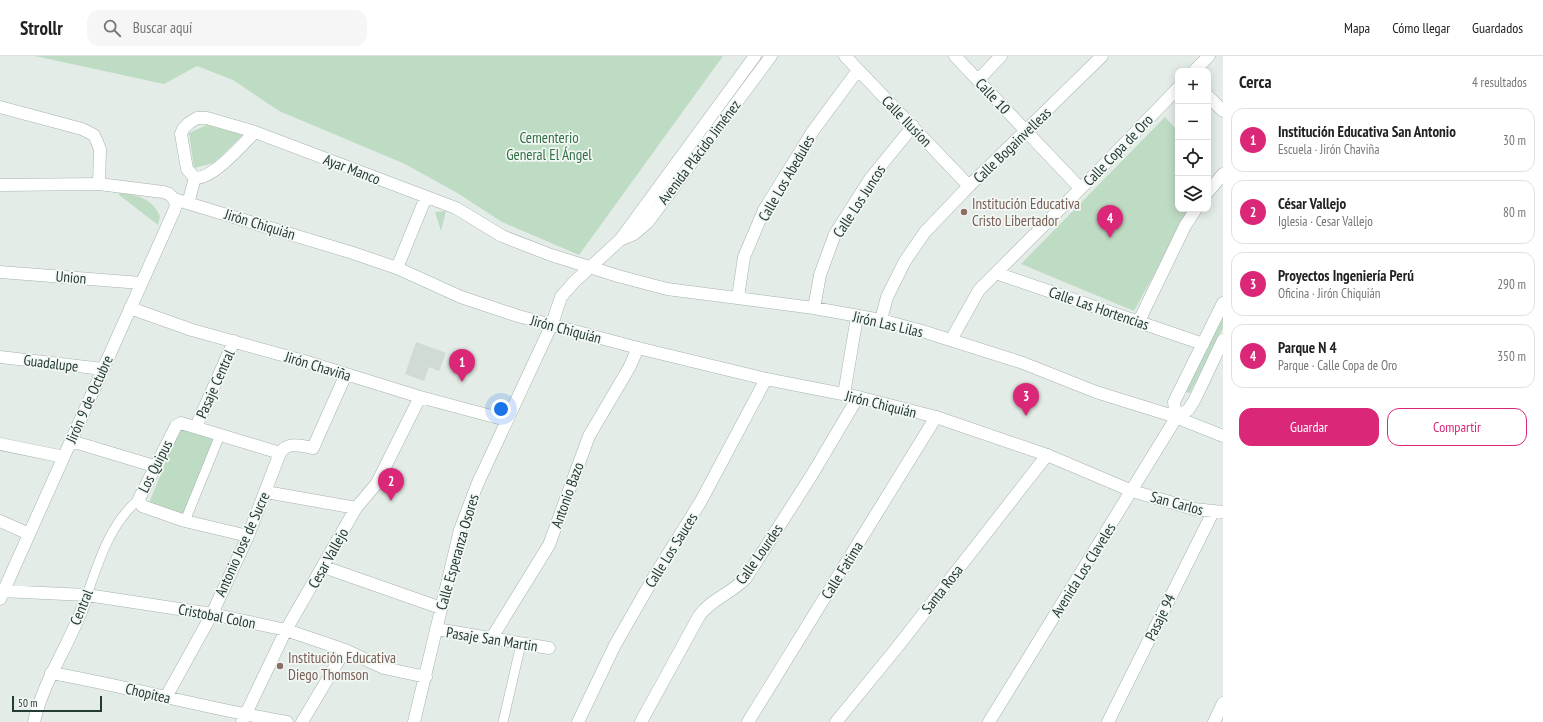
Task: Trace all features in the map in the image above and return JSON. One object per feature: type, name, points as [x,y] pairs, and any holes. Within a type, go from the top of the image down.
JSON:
[{"type":"street","name":"Avenida Plácido Jiménez","points":[[552,324],[561,297],[574,282],[620,240],[755,56]]},
{"type":"street","name":"Avenida Plácido Jiménez","points":[[620,240],[634,234],[648,222],[771,56]]},
{"type":"street","name":"Calle Ilusion","points":[[845,56],[969,186]]},
{"type":"street","name":"Calle 10","points":[[955,56],[1080,188]]},
{"type":"street","points":[[978,80],[1001,56]]},
{"type":"street","name":"Calle Bogainvelleas","points":[[881,320],[887,297],[909,255],[925,232],[969,186],[1026,132],[1102,56]]},
{"type":"street","points":[[1197,68],[1210,56]]},
{"type":"street","name":"Calle Los Abedules","points":[[738,297],[744,257],[764,210],[813,131],[858,70]]},
{"type":"street","name":"Calle Copa de Oro","points":[[951,340],[979,290],[1175,91]]},
{"type":"street","points":[[1211,99],[1223,111]]},
{"type":"street","points":[[0,107],[82,129],[94,135],[100,149],[99,184]]},
{"type":"street","name":"Ayar Manco","points":[[194,178],[187,169],[181,134],[183,129],[197,118],[207,118],[255,132],[456,208],[502,236],[591,268]]},
{"type":"street","name":"Calle Los Juncos","points":[[814,308],[820,275],[835,234],[870,180],[913,126]]},
{"type":"street","points":[[188,203],[194,178],[201,178],[212,171],[255,132]]},
{"type":"street","points":[[1211,188],[1223,174]]},
{"type":"street","name":"Jirón Chiquián","points":[[0,185],[99,184],[163,192],[169,194],[174,199],[397,268],[461,297],[518,316],[638,348],[766,379],[858,397],[936,418],[1047,455],[1132,491]]},
{"type":"street","points":[[397,268],[426,197]]},
{"type":"street","name":"Jirón 9 de Octubre","points":[[1,594],[174,211],[176,205],[174,199]]},
{"type":"street","points":[[1139,321],[1185,226],[1194,212]]},
{"type":"street","name":"Jirón Las Lilas","points":[[591,268],[667,289],[814,308],[857,317],[881,320],[1023,363],[1096,392],[1176,418],[1223,436]]},
{"type":"street","name":"Union","points":[[0,272],[141,283]]},
{"type":"street","name":"Calle Las Hortencias","points":[[996,273],[1203,344]]},
{"type":"street","points":[[1176,418],[1174,402],[1223,303]]},
{"type":"street","name":"Jirón Chaviña","points":[[130,308],[192,330],[346,374],[420,397],[506,420]]},
{"type":"street","points":[[844,394],[857,317]]},
{"type":"street","name":"Calle Esperanza Osores","points":[[414,722],[426,677],[440,608],[460,530],[476,485],[552,324]]},
{"type":"street","name":"Avenida Los Claveles","points":[[989,722],[1176,418],[1189,409],[1223,340]]},
{"type":"street","name":"Pasaje Central","points":[[196,427],[234,342]]},
{"type":"street","name":"Antonio Bazo","points":[[491,639],[549,545],[589,436],[629,368],[638,348]]},
{"type":"street","name":"Guadalupe","points":[[0,357],[103,369]]},
{"type":"street","points":[[280,453],[284,447],[290,445],[313,448],[346,374]]},
{"type":"street","name":"Calle Los Sauces","points":[[578,722],[615,645],[648,587],[701,501],[766,379]]},
{"type":"street","name":"Cesar Vallejo","points":[[243,719],[286,630],[324,567],[356,508],[377,483],[420,397]]},
{"type":"street","name":"Calle Lourdes","points":[[642,722],[699,616],[709,604],[732,591],[746,578],[813,473],[858,397]]},
{"type":"street","name":"Calle Fatima","points":[[748,722],[936,418]]},
{"type":"street","name":"Los Quipus","points":[[248,536],[185,522],[142,506],[139,499],[154,466],[176,426],[180,423],[280,453]]},
{"type":"street","points":[[185,522],[220,435]]},
{"type":"street","points":[[71,441],[154,466]]},
{"type":"street","points":[[0,444],[64,457]]},
{"type":"street","name":"Antonio Jose de Sucre","points":[[166,697],[212,614],[248,536],[280,453]]},
{"type":"street","name":"Santa Rosa","points":[[836,722],[899,645],[1047,455]]},
{"type":"street","name":"San Carlos","points":[[1132,491],[1194,509],[1218,512]]},
{"type":"street","points":[[266,492],[356,508]]},
{"type":"street","name":"Central","points":[[34,722],[51,674],[83,608],[104,545],[129,508],[139,499]]},
{"type":"street","name":"Pasaje 94","points":[[1108,722],[1218,512]]},
{"type":"street","points":[[0,521],[29,534]]},
{"type":"street","points":[[324,567],[440,608]]},
{"type":"street","name":"Cristobal Colon","points":[[1,594],[87,595],[212,614],[286,630],[345,650],[384,668],[426,677]]},
{"type":"street","name":"Pasaje San Martin","points":[[436,629],[548,648]]},
{"type":"street","points":[[503,722],[520,644]]},
{"type":"street","points":[[302,722],[345,650]]},
{"type":"street","name":"Chopitea","points":[[51,674],[96,681],[166,697],[243,719],[287,722]]},
{"type":"street","points":[[1214,722],[1223,703]]},
{"type":"shaded area","points":[[416,342],[446,353],[439,371],[429,367],[424,381],[405,374]]},
{"type":"green space","name":"Cementerio General El Ángel","points":[[35,56],[723,56],[579,255],[502,222],[459,194],[405,164],[279,111],[233,80],[197,66],[164,84]]},
{"type":"green space","points":[[1165,117],[1175,128],[1175,212],[1188,212],[1134,311],[1021,264]]},
{"type":"green space","points":[[207,125],[243,135],[214,163],[194,168],[189,133]]},
{"type":"green space","points":[[122,193],[140,197],[149,202],[157,210],[160,216],[158,225],[118,194]]},
{"type":"green space","points":[[446,211],[441,231],[435,212]]},
{"type":"green space","points":[[1223,315],[1223,328],[1190,393],[1185,392]]},
{"type":"green space","points":[[183,426],[215,438],[183,519],[149,503],[179,429]]},
{"type":"place","name":"Institución Educativa Cristo Libertador","points":[[964,212]]},
{"type":"place","name":"Parque N 4","points":[[1110,238]]},
{"type":"place","name":"Institución Educativa San Antonio","points":[[462,382]]},
{"type":"place","name":"Proyectos Ingeniería Perú","points":[[1026,416]]},
{"type":"place","name":"César Vallejo","points":[[391,501]]},
{"type":"place","name":"Institución Educativa Diego Thomson","points":[[280,666]]}]
